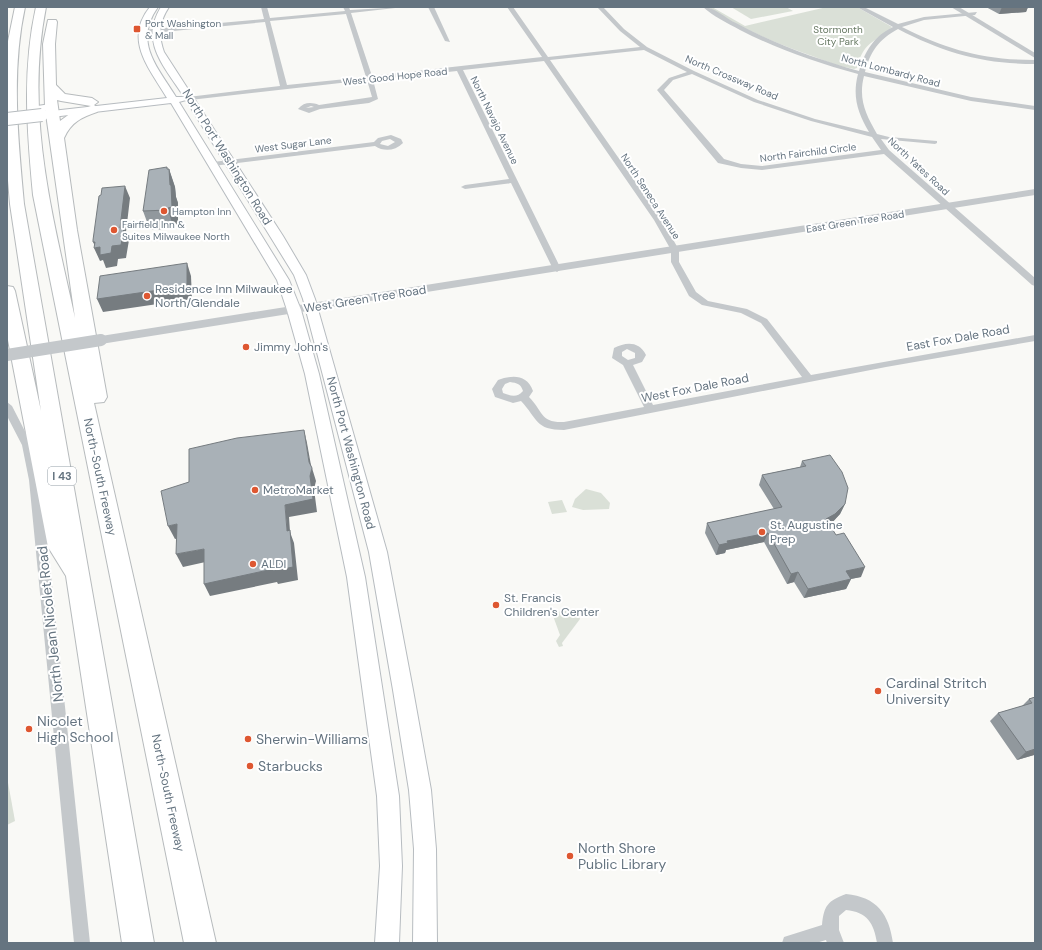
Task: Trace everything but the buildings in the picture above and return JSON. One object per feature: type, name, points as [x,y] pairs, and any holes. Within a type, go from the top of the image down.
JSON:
[{"type":"highway","name":"I 43","points":[[20,7],[15,26],[11,98],[11,129],[17,204],[138,943]]},
{"type":"highway","points":[[48,9],[50,86],[47,111],[57,138],[68,230],[111,478],[110,520]]},
{"type":"highway","name":"North-South Freeway","points":[[48,9],[37,30],[31,84],[33,125],[40,195],[200,943]]},
{"type":"highway","points":[[50,86],[61,97],[92,105]]},
{"type":"highway","points":[[57,138],[63,124],[92,105]]},
{"type":"highway","points":[[7,291],[58,547],[78,573]]},
{"type":"main road","name":"North Port Washington Road","points":[[154,7],[145,18],[142,32],[143,47],[282,280],[303,309],[378,552],[416,757],[420,790],[424,849],[425,943]]},
{"type":"main road","points":[[155,31],[158,19],[165,7]]},
{"type":"main road","name":"North Port Washington Road","points":[[155,31],[155,40],[167,63],[300,275],[312,374],[353,564],[384,765],[390,817],[391,866],[387,943]]},
{"type":"main road","points":[[153,66],[167,63]]},
{"type":"main road","points":[[160,77],[174,74]]},
{"type":"main road","name":"West Good Hope Road","points":[[7,119],[47,111],[92,105],[171,96],[188,96]]},
{"type":"main road","name":"West Good Hope Road","points":[[7,113],[47,111]]},
{"type":"main road","points":[[228,190],[246,187]]},
{"type":"main road","points":[[282,280],[300,275]]},
{"type":"street","points":[[264,7],[284,88]]},
{"type":"street","points":[[142,32],[266,20],[347,10],[401,7]]},
{"type":"street","points":[[431,7],[448,41]]},
{"type":"street","name":"North Seneca Avenue","points":[[510,7],[658,220],[675,250],[675,262],[694,296],[705,303],[744,311],[764,321],[809,379]]},
{"type":"street","name":"North Crossway Road","points":[[600,7],[622,30],[645,48],[692,72],[756,100],[813,120],[889,139],[935,142]]},
{"type":"street","name":"North Lombardy Road","points":[[706,7],[739,27],[758,36],[803,55],[861,73],[968,99],[1035,108]]},
{"type":"street","points":[[860,7],[935,45],[979,59],[1002,62],[1035,62]]},
{"type":"street","points":[[954,7],[975,13],[1035,48]]},
{"type":"street","points":[[317,107],[375,99],[370,78],[347,10]]},
{"type":"street","points":[[965,10],[995,32],[1035,56]]},
{"type":"street","name":"North Yates Road","points":[[965,10],[898,26],[881,37],[874,44],[861,73],[858,98],[872,134],[886,152],[1035,282]]},
{"type":"street","points":[[995,32],[1006,31]]},
{"type":"street","name":"West Good Hope Road","points":[[188,96],[246,92],[645,48]]},
{"type":"street","name":"North Navajo Avenue","points":[[459,69],[557,269]]},
{"type":"street","name":"North Fairchild Circle","points":[[692,72],[672,79],[660,90],[721,161],[741,166],[762,168],[886,152]]},
{"type":"street","name":"West Sugar Lane","points":[[213,164],[376,144]]},
{"type":"street","name":"North Navajo Avenue","points":[[465,186],[513,181]]},
{"type":"street","name":"East Green Tree Road","points":[[675,250],[1035,192]]},
{"type":"street","name":"West Green Tree Road","points":[[7,355],[675,250]]},
{"type":"street","name":"East Fox Dale Road","points":[[886,364],[1035,338]]},
{"type":"street","points":[[627,363],[650,410]]},
{"type":"street","name":"West Fox Dale Road","points":[[523,397],[536,417],[545,424],[552,426],[564,426],[886,364]]},
{"type":"street","name":"North Jean Nicolet Road","points":[[7,406],[27,446],[35,480],[82,943]]},
{"type":"street","points":[[790,943],[833,937],[830,921],[832,913],[836,907],[850,901],[858,902],[875,913],[881,922],[885,933],[885,943]]},
{"type":"green space","name":"Stormonth City Park","points":[[708,7],[712,7],[745,26],[827,7],[857,7],[892,27],[866,48],[859,59],[857,68],[854,69],[844,67],[787,47],[733,22]]},
{"type":"green space","points":[[731,7],[786,7],[793,11],[751,19]]},
{"type":"green space","points":[[586,489],[601,493],[610,503],[609,509],[583,510],[572,507],[575,499]]},
{"type":"green space","points":[[562,500],[567,512],[552,514],[548,502]]},
{"type":"green space","points":[[569,609],[578,611],[580,619],[562,643],[563,646],[559,647],[556,641],[560,635],[552,613]]},
{"type":"green space","points":[[7,777],[15,821],[7,825]]},
{"type":"place","name":"Port Washington & Mall","points":[[137,29]]},
{"type":"place","name":"Hampton Inn","points":[[164,211]]},
{"type":"place","name":"Fairfield Inn & Suites Milwaukee North","points":[[114,230]]},
{"type":"place","name":"Residence Inn Milwaukee North/Glendale","points":[[147,296]]},
{"type":"place","name":"Jimmy John's","points":[[246,347]]},
{"type":"place","name":"MetroMarket","points":[[255,490]]},
{"type":"place","name":"St. Augustine Prep","points":[[762,532]]},
{"type":"place","name":"ALDI","points":[[253,564]]},
{"type":"place","name":"St. Francis Children's Center","points":[[496,605]]},
{"type":"place","name":"Cardinal Stritch University","points":[[878,691]]},
{"type":"place","name":"Nicolet High School","points":[[29,729]]},
{"type":"place","name":"Sherwin-Williams","points":[[248,739]]},
{"type":"place","name":"Starbucks","points":[[250,766]]},
{"type":"place","name":"North Shore Public Library","points":[[570,856]]}]
